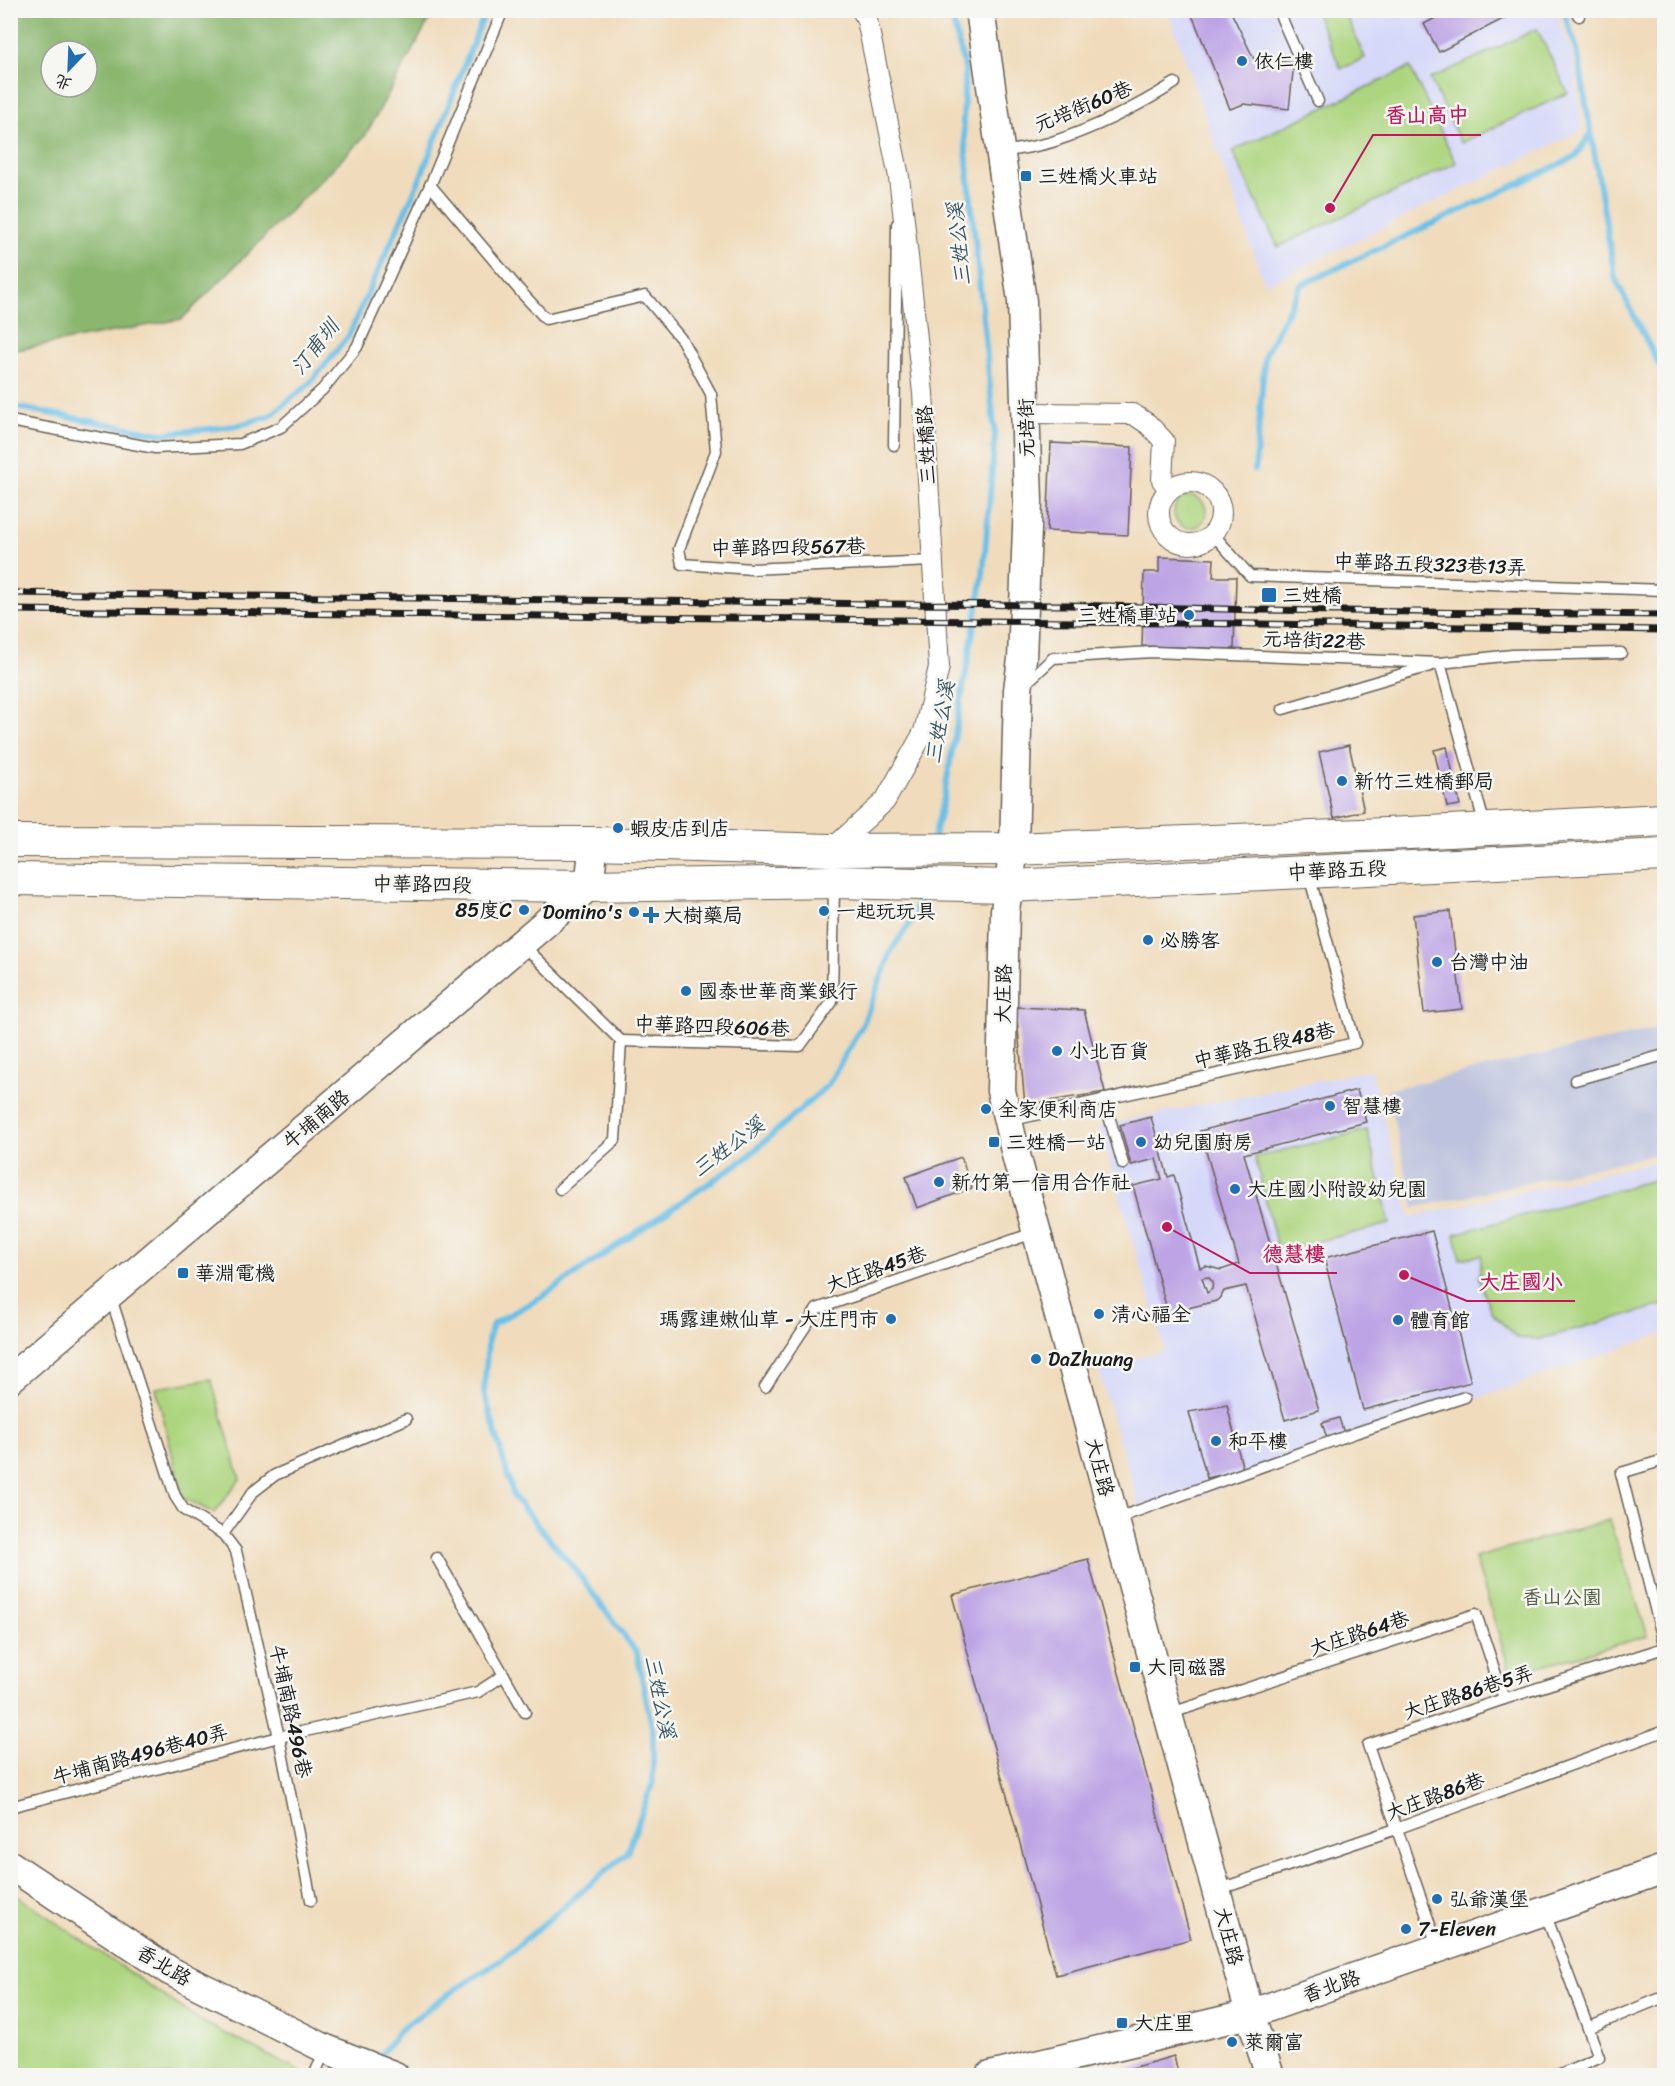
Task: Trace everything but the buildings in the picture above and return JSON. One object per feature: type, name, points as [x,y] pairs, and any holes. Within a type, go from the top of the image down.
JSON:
[{"type":"main road","name":"中華路五段","points":[[1014,849],[1486,830],[1665,820]]},
{"type":"main road","name":"中華路四段","points":[[10,841],[594,843],[831,850]]},
{"type":"main road","points":[[831,850],[1014,849]]},
{"type":"main road","name":"中華路五段","points":[[1009,886],[1665,855]]},
{"type":"main road","name":"中華路四段","points":[[10,879],[589,886],[834,882]]},
{"type":"main road","points":[[834,882],[1009,886]]},
{"type":"street","name":"三姓橋路","points":[[831,850],[885,801],[924,732],[939,667],[923,393],[903,211],[895,154],[867,20],[862,10]]},
{"type":"street","name":"元培街","points":[[980,10],[1022,301],[1028,502],[1023,648],[1018,690],[1014,849]]},
{"type":"street","points":[[1026,413],[1133,414],[1148,424],[1164,441],[1162,480],[1169,489]]},
{"type":"street","points":[[1199,482],[1216,495],[1221,514],[1219,525],[1213,534],[1196,543],[1185,543],[1167,534],[1159,517],[1159,506],[1169,489],[1178,483],[1199,482]]},
{"type":"street","points":[[589,886],[594,843]]},
{"type":"street","name":"大庄路","points":[[1014,849],[1005,910],[1001,1091],[1036,1232],[1250,2014],[1270,2076]]},
{"type":"street","name":"牛埔南路","points":[[12,1376],[589,886]]},
{"type":"street","name":"香北路","points":[[10,1865],[170,1971],[326,2049],[394,2076]]},
{"type":"street","name":"香北路","points":[[990,2076],[1250,2014],[1665,1869]]},
{"type":"lane","points":[[10,421],[155,448],[240,444],[281,427],[323,389],[357,347],[430,185],[503,10]]},
{"type":"lane","points":[[1278,10],[1318,101]]},
{"type":"lane","name":"元培街60巷","points":[[1001,152],[1051,142],[1102,123],[1152,98],[1175,83]]},
{"type":"lane","name":"中華路四段567巷","points":[[430,185],[546,319],[645,296],[682,340],[711,394],[716,451],[679,549],[682,564],[752,569],[932,561]]},
{"type":"lane","points":[[894,445],[897,321],[895,258],[897,222],[903,211]]},
{"type":"lane","name":"中華路五段323巷13弄","points":[[1213,534],[1250,576],[1665,590]]},
{"type":"lane","name":"元培街22巷","points":[[1018,690],[1053,658],[1064,657],[1152,652],[1440,663],[1512,655],[1621,653]]},
{"type":"lane","points":[[1283,710],[1440,663],[1486,830]]},
{"type":"lane","name":"中華路五段48巷","points":[[1008,1121],[1355,1043],[1308,872]]},
{"type":"lane","name":"中華路四段606巷","points":[[560,1189],[615,1140],[621,1041],[800,1046],[832,1002],[834,882]]},
{"type":"lane","points":[[522,944],[621,1041]]},
{"type":"lane","points":[[1575,1080],[1665,1055]]},
{"type":"lane","points":[[1104,1099],[1124,1164]]},
{"type":"lane","name":"大庄路45巷","points":[[765,1387],[817,1309],[1036,1232]]},
{"type":"lane","name":"牛埔南路496巷","points":[[110,1294],[175,1497],[184,1510],[223,1534],[236,1551],[279,1737],[311,1900]]},
{"type":"lane","points":[[1115,1520],[1355,1433],[1465,1397]]},
{"type":"lane","points":[[223,1534],[253,1492],[275,1474],[406,1419]]},
{"type":"lane","points":[[1665,1460],[1621,1473],[1660,1609],[1665,1646]]},
{"type":"lane","points":[[437,1558],[525,1712]]},
{"type":"lane","name":"大庄路64巷","points":[[1168,1714],[1476,1614],[1504,1699]]},
{"type":"lane","name":"大庄路86巷5弄","points":[[1396,1829],[1368,1745],[1665,1646]]},
{"type":"lane","name":"牛埔南路496巷40弄","points":[[10,1807],[279,1737],[478,1692],[504,1675]]},
{"type":"lane","name":"大庄路86巷","points":[[1216,1891],[1396,1829],[1665,1731]]},
{"type":"lane","points":[[1396,1829],[1438,1948]]},
{"type":"lane","points":[[1545,1911],[1599,2057],[1556,2076]]},
{"type":"lane","points":[[1588,2028],[1659,1999]]},
{"type":"lane","points":[[314,2076],[326,2049]]},
{"type":"shaded area","points":[[1168,11],[1555,11],[1573,56],[1582,130],[1265,285]]},
{"type":"shaded area","points":[[1664,1027],[1664,1152],[1414,1208],[1387,1090]]},
{"type":"shaded area","points":[[1371,1070],[1410,1217],[1664,1160],[1664,1333],[1142,1516],[1098,1369],[1165,1350],[1099,1126]]},
{"type":"green space","points":[[11,10],[434,10],[365,136],[182,319],[11,351]]},
{"type":"green space","points":[[1315,11],[1344,11],[1365,58],[1341,69]]},
{"type":"green space","points":[[1537,29],[1568,93],[1461,143],[1430,79]]},
{"type":"green space","points":[[1410,67],[1456,163],[1278,247],[1232,151]]},
{"type":"green space","points":[[1190,496],[1201,501],[1206,512],[1201,523],[1190,528],[1179,523],[1174,512],[1179,501]]},
{"type":"green space","points":[[1367,1130],[1390,1224],[1278,1251],[1255,1157]]},
{"type":"green space","points":[[1664,1177],[1664,1305],[1540,1339],[1517,1338],[1491,1312],[1479,1278],[1482,1255],[1460,1259],[1455,1234]]},
{"type":"green space","points":[[211,1379],[240,1479],[214,1513],[183,1498],[156,1388]]},
{"type":"green space","name":"香山公園","points":[[1609,1520],[1648,1636],[1511,1674],[1475,1558]]},
{"type":"green space","points":[[10,1891],[201,2021],[303,2073],[301,2076],[11,2075]]},
{"type":"waterway","name":"汀甫圳","points":[[10,406],[161,434],[236,426],[270,416],[309,384],[348,337],[419,181],[486,10]]},
{"type":"waterway","name":"三姓公溪","points":[[933,841],[943,802],[983,575],[995,436],[963,122],[965,69],[950,10]]},
{"type":"waterway","points":[[1563,10],[1577,49],[1615,278],[1664,375]]},
{"type":"waterway","points":[[1255,470],[1265,355],[1301,285],[1575,157],[1591,133]]},
{"type":"waterway","name":"三姓公溪","points":[[377,2060],[399,2031],[441,1999],[501,1960],[627,1853],[653,1782],[653,1732],[637,1653],[574,1568],[514,1497],[484,1392],[488,1340],[493,1324],[540,1298],[746,1158],[828,1085],[863,1024],[892,949],[913,919],[920,892]]},
{"type":"railway","points":[[10,593],[1068,605],[1664,615]]},
{"type":"railway","points":[[10,610],[1664,630]]},
{"type":"place","name":"依仁樓","points":[[1242,61]]},
{"type":"place","name":"三姓橋火車站","points":[[1026,176]]},
{"type":"place","name":"香山高中","points":[[1330,208]]},
{"type":"place","name":"三姓橋","points":[[1269,595]]},
{"type":"place","name":"三姓橋車站","points":[[1189,615]]},
{"type":"place","name":"新竹三姓橋郵局","points":[[1342,781]]},
{"type":"place","name":"蝦皮店到店","points":[[618,828]]},
{"type":"place","name":"85度C","points":[[524,910]]},
{"type":"place","name":"一起玩玩具","points":[[824,911]]},
{"type":"place","name":"Domino's","points":[[634,912]]},
{"type":"place","name":"大樹藥局","points":[[651,915]]},
{"type":"place","name":"必勝客","points":[[1148,940]]},
{"type":"place","name":"台灣中油","points":[[1437,962]]},
{"type":"place","name":"國泰世華商業銀行","points":[[686,991]]},
{"type":"place","name":"小北百貨","points":[[1057,1051]]},
{"type":"place","name":"智慧樓","points":[[1330,1106]]},
{"type":"place","name":"全家便利商店","points":[[986,1109]]},
{"type":"place","name":"三姓橋一站","points":[[994,1142]]},
{"type":"place","name":"幼兒園廚房","points":[[1141,1142]]},
{"type":"place","name":"新竹第一信用合作社","points":[[939,1182]]},
{"type":"place","name":"大庄國小附設幼兒園","points":[[1235,1189]]},
{"type":"place","name":"德慧樓","points":[[1167,1227]]},
{"type":"place","name":"華淵電機","points":[[183,1273]]},
{"type":"place","name":"大庄國小","points":[[1404,1275]]},
{"type":"place","name":"清心福全","points":[[1099,1314]]},
{"type":"place","name":"瑪露連嫩仙草 - 大庄門市","points":[[891,1319]]},
{"type":"place","name":"體育館","points":[[1398,1320]]},
{"type":"place","name":"DaZhuang","points":[[1036,1359]]},
{"type":"place","name":"和平樓","points":[[1216,1441]]},
{"type":"place","name":"大同磁器","points":[[1135,1667]]},
{"type":"place","name":"弘爺漢堡","points":[[1437,1899]]},
{"type":"place","name":"7-Eleven","points":[[1406,1929]]},
{"type":"place","name":"大庄里","points":[[1122,2023]]},
{"type":"place","name":"萊爾富","points":[[1232,2042]]}]
